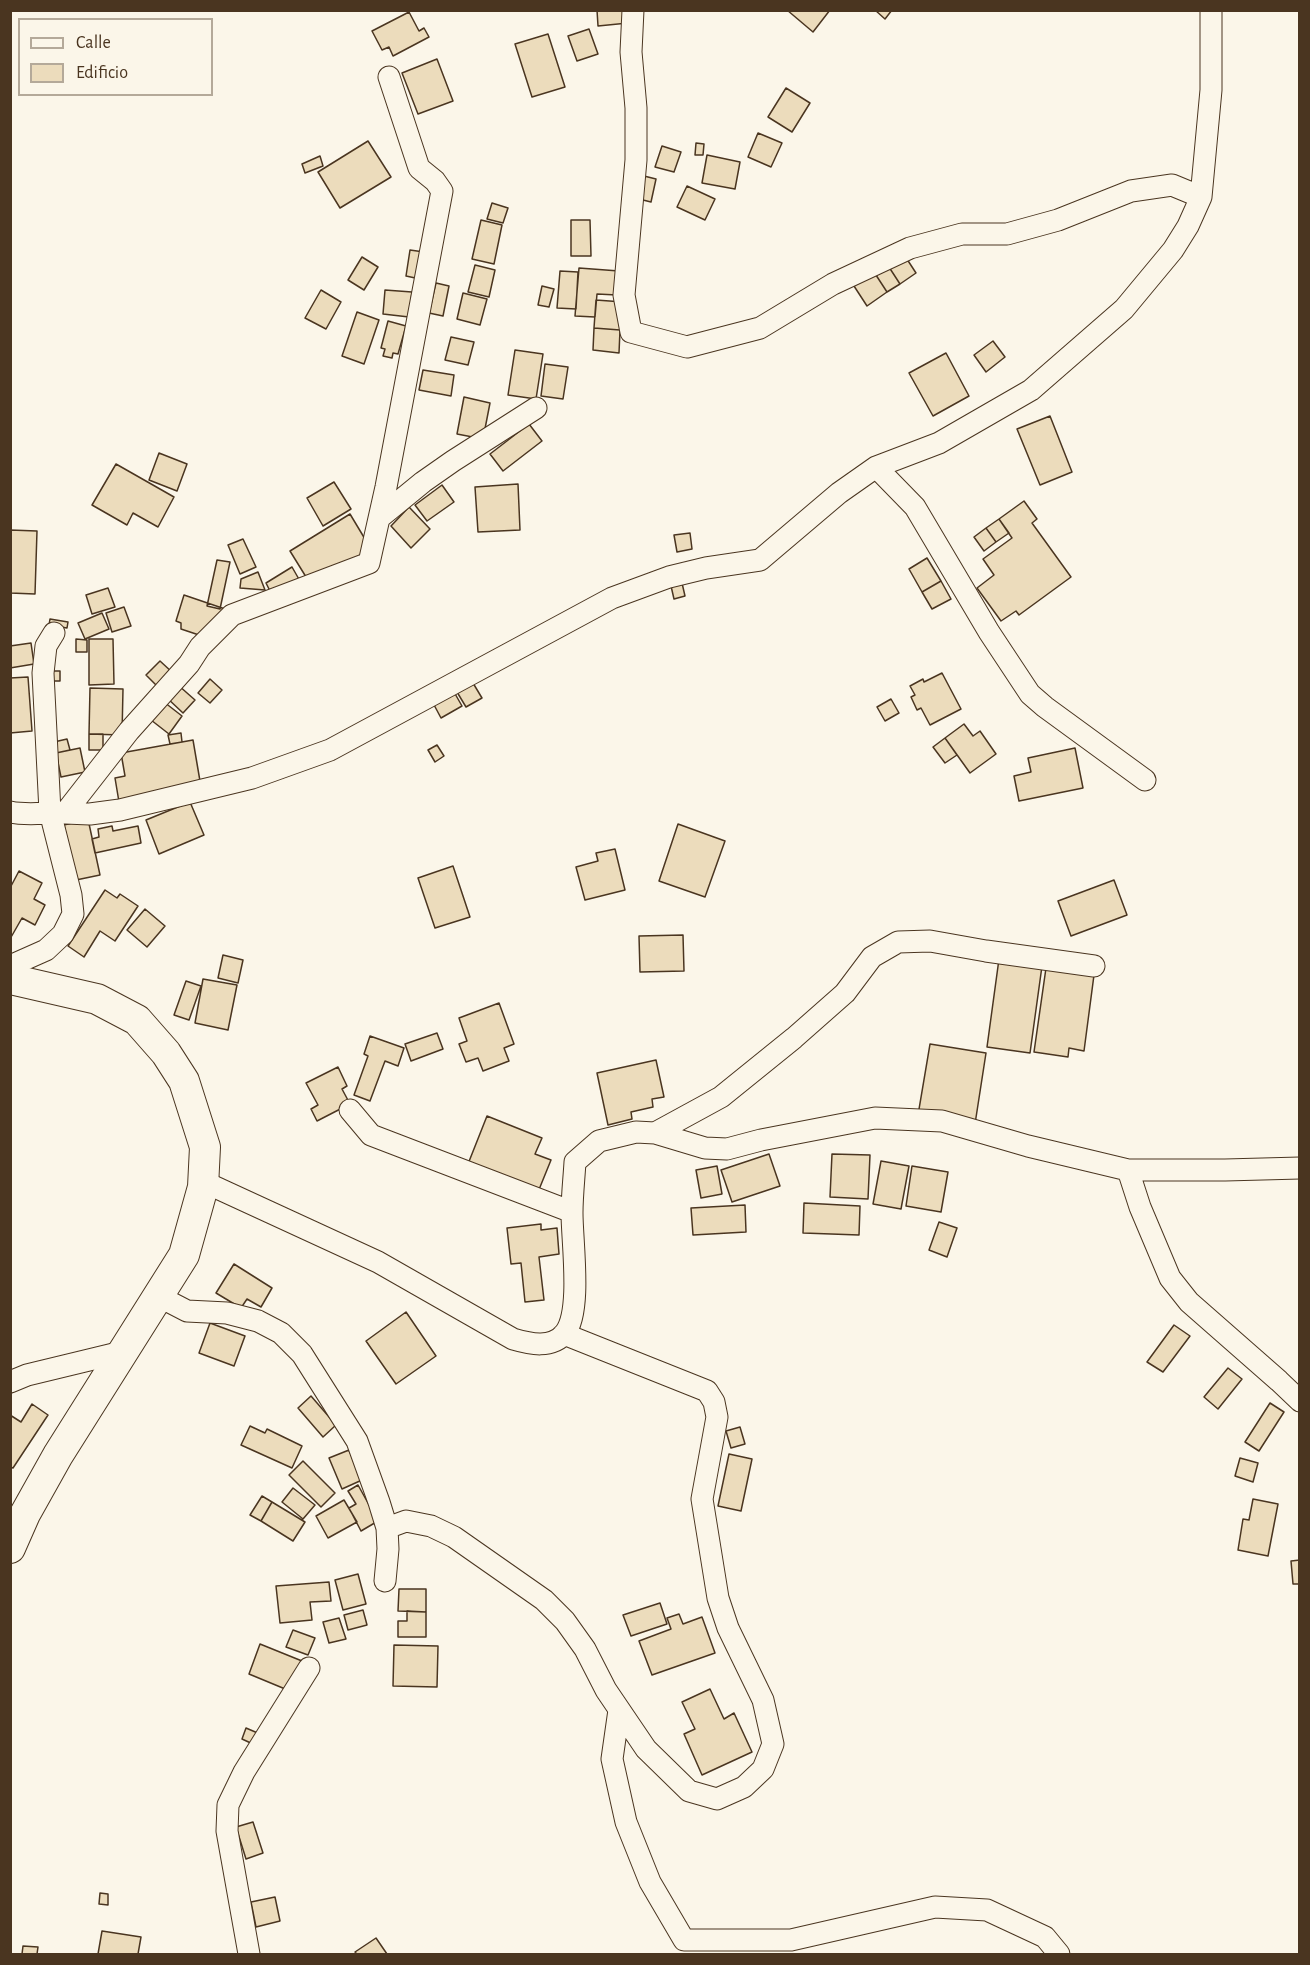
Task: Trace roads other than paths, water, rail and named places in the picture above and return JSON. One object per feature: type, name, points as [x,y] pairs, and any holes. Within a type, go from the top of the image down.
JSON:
[{"type":"main road","points":[[10,979],[97,999],[137,1020],[166,1053],[184,1081],[205,1147],[202,1181],[204,1187],[184,1255],[53,1465],[25,1514],[10,1548]]},
{"type":"street","points":[[633,10],[631,52],[636,108],[636,160],[624,295],[631,332],[687,347],[760,328],[834,284],[910,248],[962,234],[1007,234],[1058,220],[1131,191],[1172,185],[1201,196]]},
{"type":"street","points":[[10,812],[28,816],[58,813],[90,814],[120,810],[252,778],[330,750],[612,598],[669,577],[706,568],[760,560],[839,493],[876,467],[939,443],[1031,390],[1124,309],[1173,250],[1188,226],[1201,196],[1211,90],[1211,10]]},
{"type":"street","points":[[58,813],[189,664],[200,647],[232,615],[369,563],[441,191],[435,181],[419,168],[389,77]]},
{"type":"street","points":[[379,518],[423,482],[536,408]]},
{"type":"street","points":[[876,467],[915,507],[989,632],[1030,694],[1145,780]]},
{"type":"street","points":[[10,966],[46,950],[63,934],[73,914],[58,813],[43,673],[46,646],[54,633]]},
{"type":"street","points":[[655,1133],[721,1097],[845,993],[872,957],[898,942],[930,941],[1094,966]]},
{"type":"street","points":[[350,1110],[371,1136],[572,1212]]},
{"type":"street","points":[[202,1181],[378,1262],[513,1339],[530,1344],[549,1343],[564,1334],[573,1317],[574,1162],[599,1142],[636,1132],[655,1133],[705,1148],[727,1149],[761,1140],[875,1118],[942,1121],[1028,1146],[1128,1170],[1299,1168]]},
{"type":"street","points":[[1128,1170],[1140,1207],[1170,1278],[1189,1302],[1299,1401]]},
{"type":"street","points":[[158,1296],[187,1311],[227,1313],[258,1321],[281,1333],[302,1354],[357,1441],[387,1528],[385,1581]]},
{"type":"street","points":[[387,1528],[406,1521],[431,1526],[454,1538],[544,1600],[565,1621],[585,1649],[606,1690],[646,1749],[688,1791],[717,1799],[744,1787],[764,1769],[773,1744],[764,1700],[728,1628],[718,1598],[702,1499],[717,1417],[714,1402],[707,1391],[564,1334]]},
{"type":"street","points":[[10,1382],[27,1375],[122,1352]]},
{"type":"street","points":[[249,1954],[227,1831],[228,1805],[244,1772],[309,1668]]},
{"type":"street","points":[[619,1710],[612,1759],[626,1822],[650,1882],[684,1940],[791,1940],[935,1907],[987,1910],[1045,1937],[1059,1954]]}]
